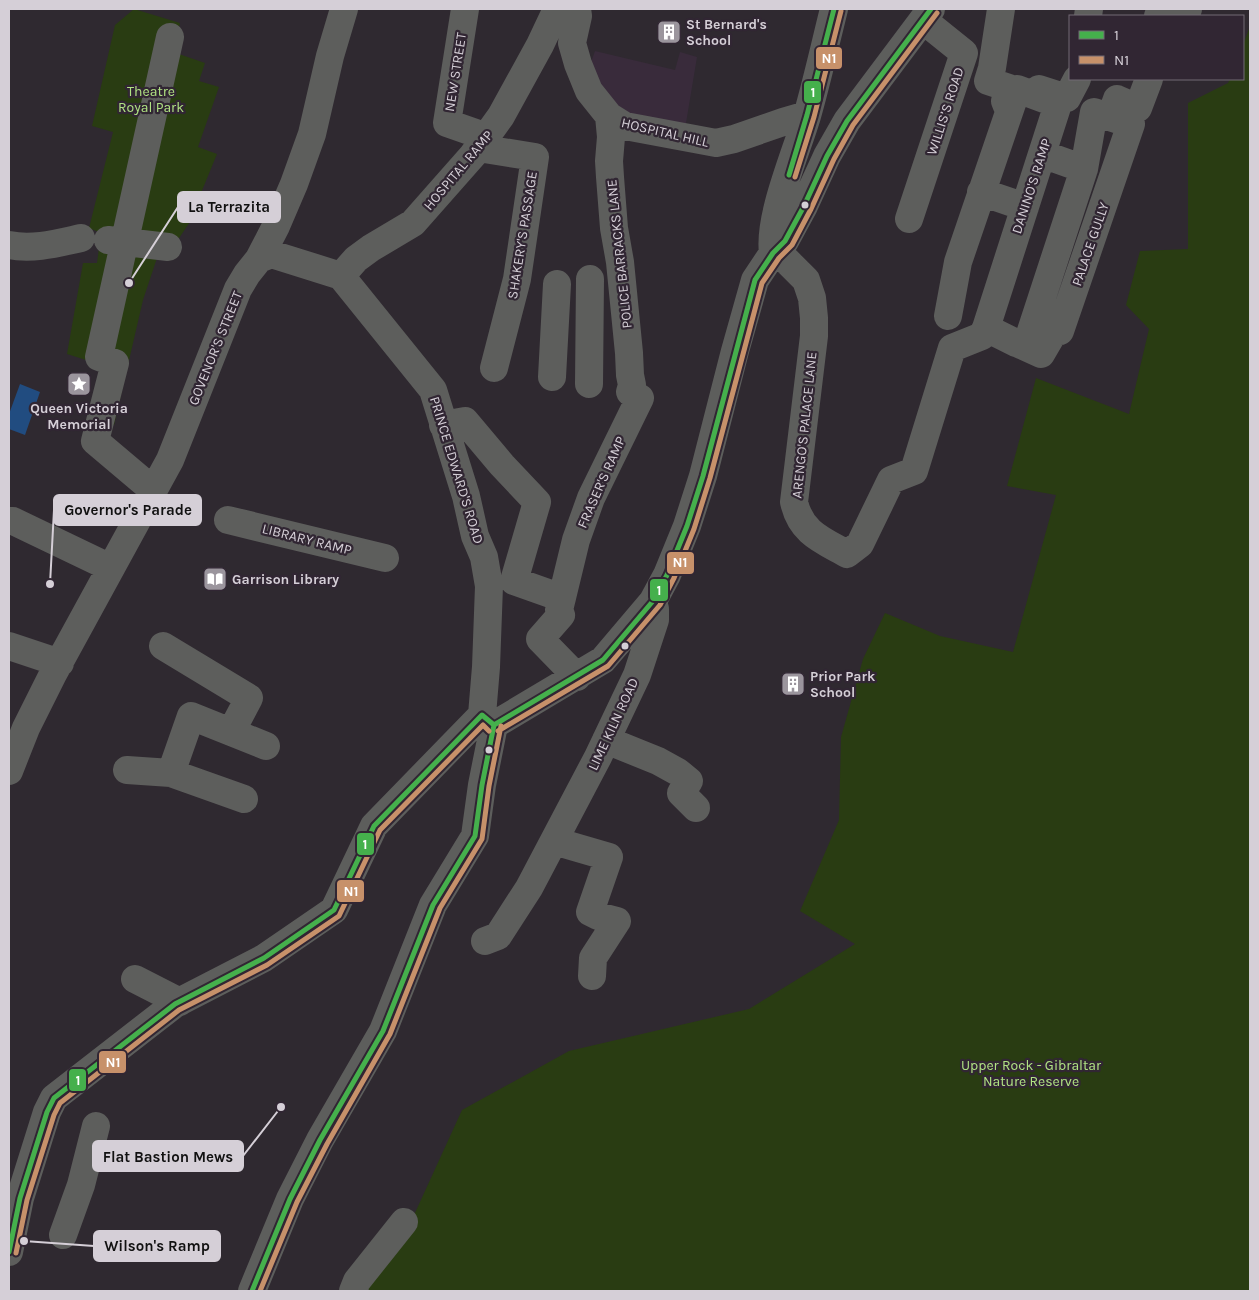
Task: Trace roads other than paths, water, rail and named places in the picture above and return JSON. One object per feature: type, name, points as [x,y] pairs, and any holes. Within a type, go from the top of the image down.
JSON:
[{"type":"street","name":"GOVENOR'S STREET","points":[[10,762],[56,669],[170,460],[238,289],[259,259],[276,226],[312,134],[330,56],[344,9]]},
{"type":"street","name":"NEW STREET","points":[[465,9],[447,123],[483,143]]},
{"type":"street","name":"HOSPITAL RAMP","points":[[341,276],[356,259],[413,223],[483,143],[520,82],[557,9]]},
{"type":"street","name":"HOSPITAL HILL","points":[[577,9],[578,16],[572,43],[589,91],[609,116],[625,126],[716,144],[807,115]]},
{"type":"street","points":[[773,253],[772,240],[779,205],[807,115],[834,9]]},
{"type":"street","points":[[1001,9],[990,74],[1067,98],[1076,80]]},
{"type":"street","name":"WILLIS’S ROAD","points":[[482,716],[577,677],[603,660],[653,601],[667,575],[687,526],[703,476],[755,280],[773,253],[785,241],[804,206],[827,156],[847,121],[927,14],[964,53],[909,219]]},
{"type":"street","points":[[153,490],[95,440],[115,363],[99,357],[104,240],[170,37]]},
{"type":"street","name":"DANINO'S RAMP","points":[[990,74],[988,81],[1009,88],[1004,101],[1007,106],[1010,106]]},
{"type":"street","points":[[1125,100],[1138,108],[1149,80]]},
{"type":"street","name":"DANINO'S RAMP","points":[[948,316],[958,262],[1017,89],[1058,104],[984,332]]},
{"type":"street","name":"PALACE GULLY","points":[[984,332],[1041,354],[1055,330],[1060,331],[1131,124],[1125,100],[1094,112],[1084,169],[1028,340],[1019,344]]},
{"type":"street","name":"POLICE BARRACKS LANE","points":[[609,116],[611,137],[609,169],[614,228],[620,262],[630,375],[635,395]]},
{"type":"street","name":"SHAKERY'S PASSAGE","points":[[483,143],[535,157],[517,278],[494,368]]},
{"type":"street","points":[[1042,154],[1084,169]]},
{"type":"street","points":[[981,192],[1025,207]]},
{"type":"street","points":[[9,245],[18,247],[104,240],[168,247]]},
{"type":"street","name":"ARENGO'S PALACE LANE","points":[[773,253],[798,270],[806,280],[812,298],[814,336],[794,502],[798,516],[810,533],[847,554],[860,544],[891,480],[914,470],[952,348],[984,332]]},
{"type":"street","points":[[259,259],[271,254],[341,276]]},
{"type":"street","name":"PRINCE EDWARD'S ROAD","points":[[252,1291],[278,1226],[310,1159],[383,1031],[434,905],[475,836],[482,785],[482,716],[501,583],[484,556],[475,536],[466,496],[433,390],[341,276]]},
{"type":"street","points":[[589,384],[590,279]]},
{"type":"street","points":[[552,377],[557,284]]},
{"type":"street","name":"FRASER'S RAMP","points":[[577,677],[540,639],[561,615],[559,610],[576,540],[591,498],[635,395]]},
{"type":"street","points":[[443,424],[465,421],[502,465],[537,502],[501,583],[562,598]]},
{"type":"street","name":"LIBRARY RAMP","points":[[228,520],[385,558]]},
{"type":"street","points":[[9,521],[13,521],[111,568]]},
{"type":"street","name":"LIME KILN ROAD","points":[[485,941],[498,936],[529,888],[606,740],[637,675],[655,620],[653,601]]},
{"type":"street","points":[[9,646],[56,669]]},
{"type":"street","points":[[163,646],[248,698],[231,732]]},
{"type":"street","points":[[171,773],[192,716],[266,746]]},
{"type":"street","points":[[9,1252],[20,1198],[47,1112],[54,1098],[180,1002],[264,958],[334,910],[374,826],[482,716]]},
{"type":"street","points":[[606,740],[658,761],[678,772],[689,781],[681,793],[696,808]]},
{"type":"street","points":[[127,770],[171,773],[244,799]]},
{"type":"street","points":[[554,841],[609,857],[590,912],[617,921],[592,958],[592,976]]},
{"type":"street","points":[[135,979],[180,1002]]},
{"type":"street","points":[[63,1235],[81,1185],[96,1126]]},
{"type":"street","points":[[353,1291],[357,1281],[404,1222]]},
{"type":"water","points":[[20,384],[40,392],[25,435],[9,429],[9,414]]},
{"type":"place","name":"St Bernard's School","points":[[669,32]]},
{"type":"place","name":"La Terrazita","points":[[129,283]]},
{"type":"place","name":"Queen Victoria Memorial","points":[[79,384]]},
{"type":"place","name":"Garrison Library","points":[[215,579]]},
{"type":"place","name":"Governor's Parade","points":[[50,584]]},
{"type":"place","name":"Prior Park School","points":[[793,684]]},
{"type":"place","name":"Flat Bastion Mews","points":[[281,1107]]},
{"type":"place","name":"Wilson's Ramp","points":[[24,1241]]},
{"type":"park label","name":"Theatre Royal Park","points":[[151,99]]},
{"type":"park label","name":"Upper Rock - Gibraltar Nature Reserve","points":[[1031,1074]]}]
